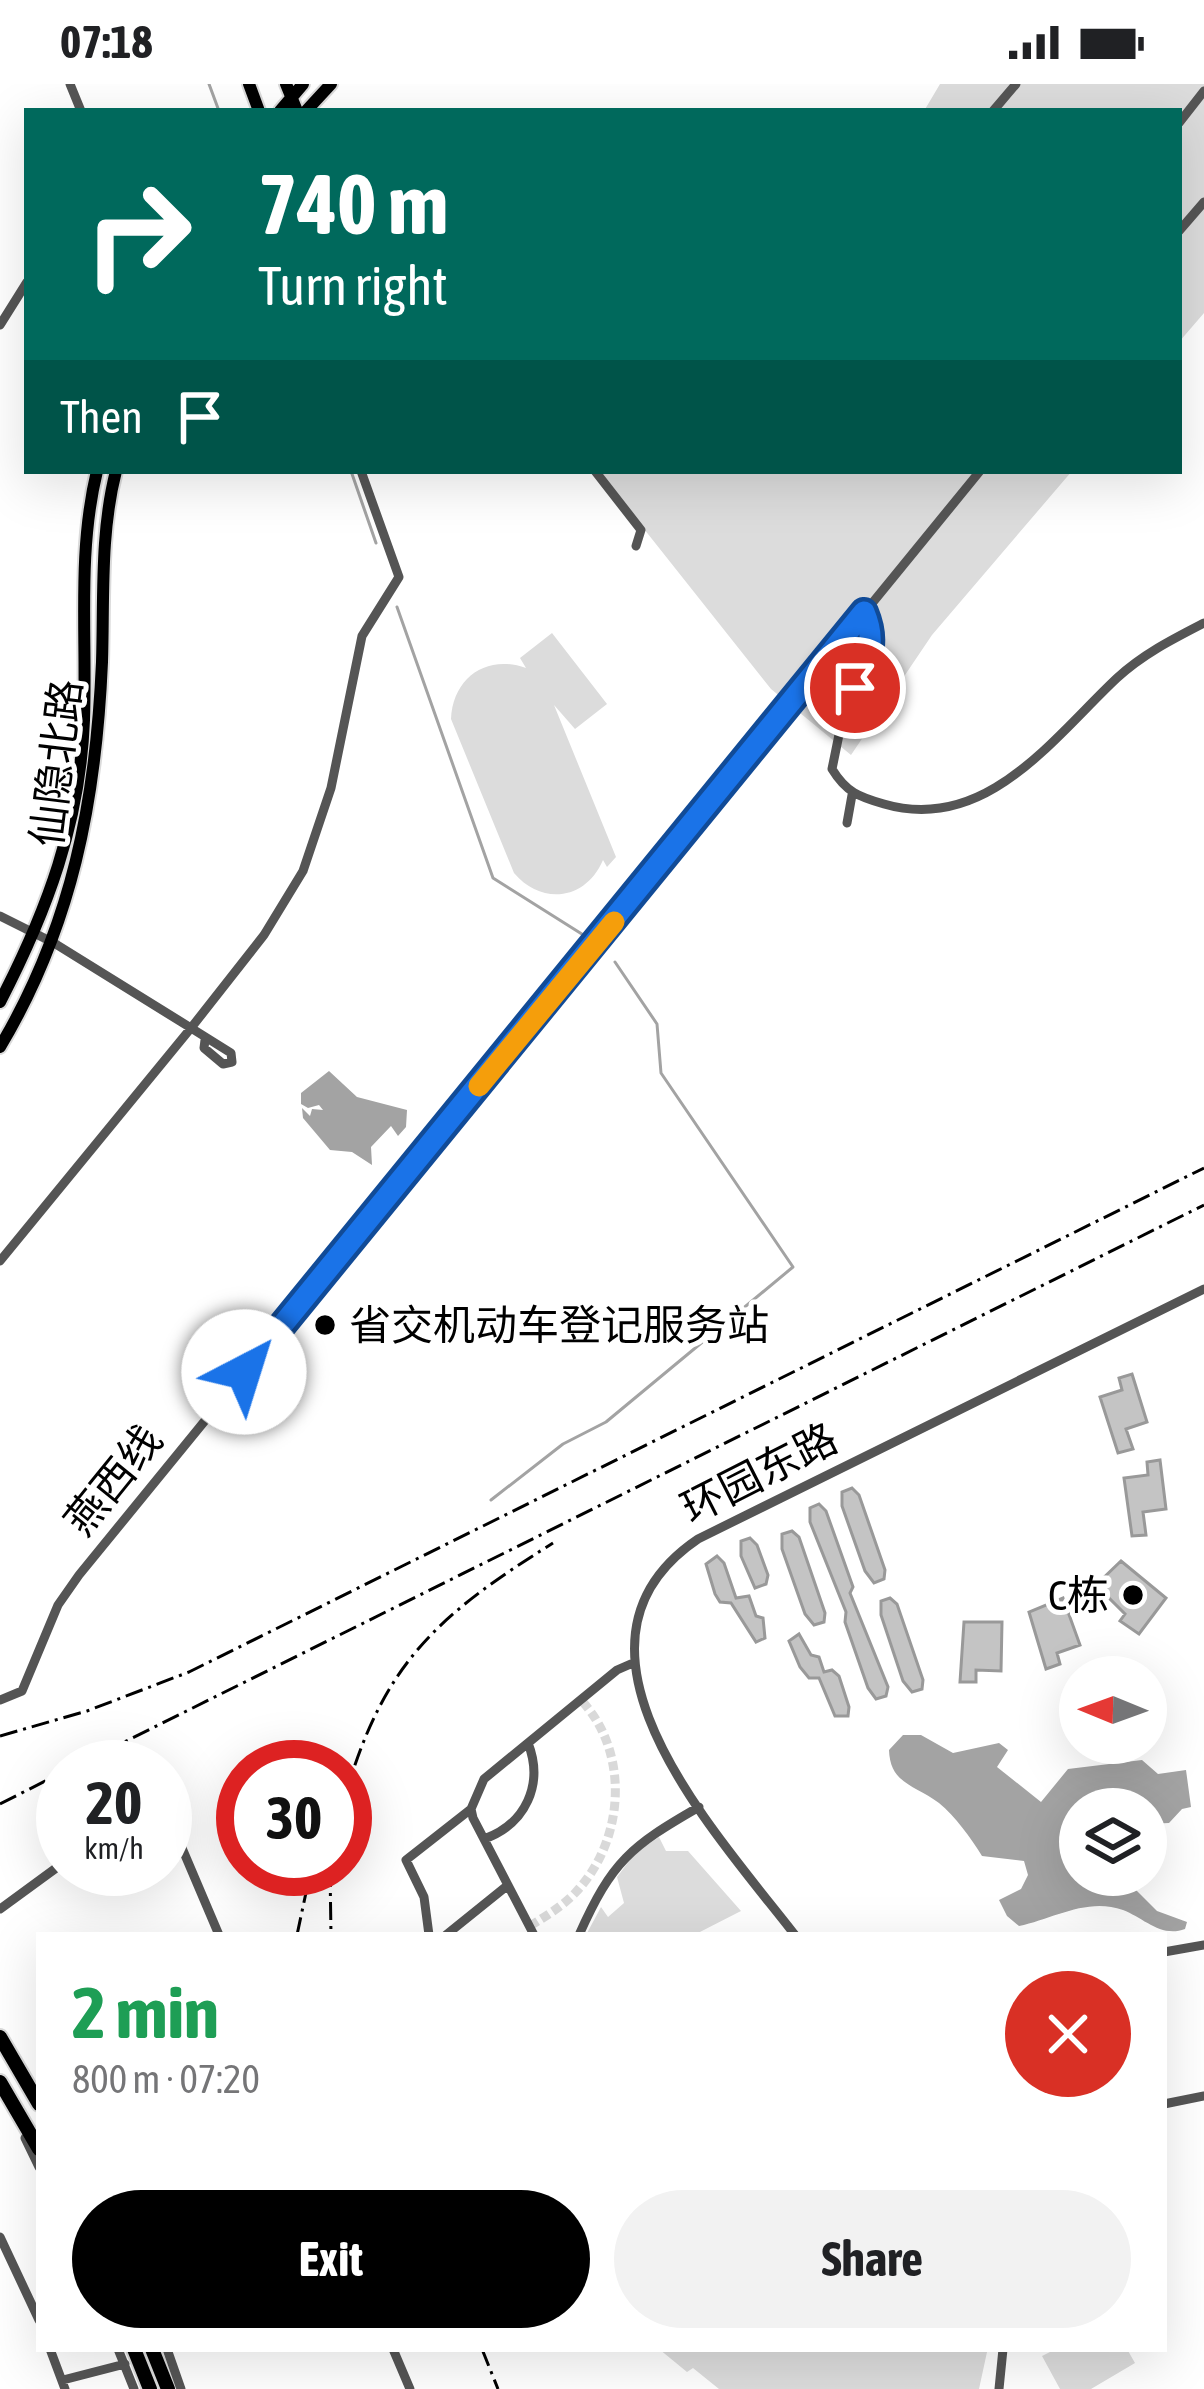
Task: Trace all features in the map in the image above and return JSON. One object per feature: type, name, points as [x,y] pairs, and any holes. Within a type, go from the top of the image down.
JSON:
[{"type":"highway","points":[[4,2044],[36,2099]]},
{"type":"highway","points":[[0,2083],[36,2144]]},
{"type":"highway","points":[[135,2352],[150,2389]]},
{"type":"highway","points":[[153,2352],[168,2389]]},
{"type":"main road","points":[[291,98],[303,84]]},
{"type":"main road","points":[[309,108],[331,84]]},
{"type":"main road","name":"仙隐北路","points":[[0,1002],[35,933],[62,858],[79,771],[84,570],[97,474]]},
{"type":"main road","name":"仙隐北路","points":[[0,1047],[54,943],[79,862],[95,772],[107,526],[116,474]]},
{"type":"street","points":[[996,108],[1016,84]]},
{"type":"street","points":[[1182,119],[1204,91]]},
{"type":"street","points":[[1182,228],[1204,202]]},
{"type":"street","points":[[0,325],[24,287]]},
{"type":"street","points":[[0,1261],[254,948],[303,871],[331,788],[362,636],[399,577],[362,474]]},
{"type":"street","points":[[597,474],[641,530],[636,546]]},
{"type":"street","name":"燕西线","points":[[0,1700],[22,1690],[58,1605],[79,1575],[978,474]]},
{"type":"street","points":[[864,612],[874,638],[872,650],[832,752],[832,770],[852,795],[897,808],[978,796],[1004,784],[1040,758],[1130,668],[1204,623]]},
{"type":"street","points":[[847,823],[852,795]]},
{"type":"street","points":[[0,916],[54,943],[206,1040]]},
{"type":"street","name":"环园东路","points":[[793,1932],[700,1808],[643,1704],[633,1663],[643,1600],[667,1563],[698,1539],[1204,1289]]},
{"type":"street","points":[[429,1932],[424,1898],[406,1860],[470,1809],[484,1779],[617,1670],[633,1663]]},
{"type":"street","points":[[484,1840],[508,1827],[530,1797],[535,1770],[528,1743]]},
{"type":"street","points":[[580,1932],[598,1894],[626,1853],[700,1808]]},
{"type":"street","points":[[470,1809],[532,1932]]},
{"type":"street","points":[[192,1872],[218,1932]]},
{"type":"street","points":[[0,1909],[36,1883]]},
{"type":"street","points":[[450,1932],[508,1885]]},
{"type":"street","points":[[1167,1951],[1204,1945]]},
{"type":"street","points":[[4,2044],[36,2091]]},
{"type":"street","points":[[0,2083],[36,2161]]},
{"type":"street","points":[[1167,2103],[1204,2096]]},
{"type":"street","points":[[0,2237],[36,2314]]},
{"type":"street","points":[[51,2352],[64,2384],[124,2364]]},
{"type":"street","points":[[119,2352],[134,2389]]},
{"type":"street","points":[[168,2352],[181,2389]]},
{"type":"street","points":[[394,2352],[410,2389]]},
{"type":"street","points":[[999,2389],[1003,2352]]},
{"type":"shaded area","points":[[940,84],[1204,84],[1204,313],[1182,339],[1182,108],[926,108]]},
{"type":"shaded area","points":[[600,474],[1069,474],[932,635],[851,755],[771,689]]},
{"type":"shaded area","points":[[552,633],[607,704],[575,729],[554,705],[616,857],[607,867],[603,860],[586,884],[563,894],[537,891],[514,873],[451,719],[458,691],[475,672],[498,664],[526,668],[520,658]]},
{"type":"shaded area","points":[[329,1071],[357,1097],[407,1110],[406,1127],[398,1136],[391,1126],[371,1147],[372,1165],[352,1152],[330,1150],[303,1118],[302,1108],[310,1116],[312,1109],[323,1110],[319,1105],[308,1108],[301,1104],[301,1093]]},
{"type":"shaded area","points":[[903,1735],[921,1735],[953,1753],[999,1743],[1008,1750],[997,1767],[1041,1802],[1068,1769],[1147,1764],[1158,1774],[1186,1770],[1191,1807],[1182,1809],[1169,1823],[1167,1788],[1059,1788],[1059,1896],[1142,1896],[1157,1911],[1187,1922],[1185,1929],[1160,1929],[1123,1910],[1096,1906],[1019,1926],[999,1900],[1021,1889],[1028,1875],[1024,1861],[982,1856],[945,1808],[899,1777],[889,1750]]},
{"type":"shaded area","points":[[659,1837],[666,1851],[688,1851],[741,1911],[700,1932],[588,1932],[601,1907],[608,1917],[624,1903],[617,1877],[636,1852]]},
{"type":"shaded area","points":[[663,2352],[987,2352],[979,2389],[719,2389],[693,2368],[687,2372]]},
{"type":"shaded area","points":[[1050,2352],[1129,2352],[1135,2363],[1091,2389],[1060,2389],[1042,2356]]},
{"type":"building","points":[[1132,1374],[1147,1422],[1126,1429],[1133,1449],[1118,1453],[1100,1397],[1122,1390],[1119,1378]]},
{"type":"building","points":[[1160,1460],[1166,1509],[1143,1512],[1146,1535],[1132,1536],[1124,1478],[1148,1475],[1147,1462]]},
{"type":"building","points":[[852,1488],[859,1495],[885,1570],[884,1579],[874,1583],[865,1571],[842,1506],[842,1492]]},
{"type":"building","points":[[819,1504],[826,1511],[853,1587],[850,1593],[888,1687],[886,1696],[876,1699],[868,1688],[845,1622],[846,1612],[810,1522],[810,1508]]},
{"type":"building","points":[[792,1531],[799,1537],[825,1613],[824,1622],[814,1625],[805,1614],[782,1549],[782,1534]]},
{"type":"building","points":[[750,1538],[768,1575],[766,1584],[755,1588],[741,1556],[741,1541]]},
{"type":"building","points":[[717,1556],[736,1598],[749,1596],[756,1616],[763,1618],[765,1638],[756,1642],[731,1603],[720,1602],[715,1594],[706,1564]]},
{"type":"building","name":"C栋","points":[[1121,1561],[1166,1598],[1139,1634],[1120,1621],[1125,1614],[1096,1585]]},
{"type":"building","points":[[890,1598],[897,1604],[923,1680],[922,1689],[912,1692],[903,1681],[881,1615],[881,1601]]},
{"type":"building","points":[[1063,1598],[1080,1645],[1057,1653],[1059,1664],[1046,1669],[1029,1612]]},
{"type":"building","points":[[964,1622],[1002,1622],[1001,1671],[976,1670],[976,1682],[960,1682]]},
{"type":"building","points":[[799,1634],[811,1655],[819,1657],[824,1672],[832,1670],[839,1676],[848,1716],[835,1716],[819,1678],[809,1678],[800,1667],[789,1641]]},
{"type":"waterway","points":[[209,84],[218,108]]},
{"type":"waterway","points":[[352,474],[376,543]]},
{"type":"waterway","points":[[397,607],[493,878],[585,936]]},
{"type":"waterway","points":[[491,1500],[563,1444],[606,1422],[793,1267],[661,1073],[657,1024],[615,962]]},
{"type":"tunnel","points":[[530,1926],[576,1892],[592,1871],[612,1822],[614,1770],[608,1745],[581,1700]]},
{"type":"railway","points":[[0,1736],[87,1711],[189,1672],[1204,1168]]},
{"type":"railway","points":[[128,1740],[1204,1205]]},
{"type":"railway","points":[[365,1740],[397,1677],[420,1647],[477,1594],[553,1543]]},
{"type":"railway","points":[[0,1804],[36,1786]]},
{"type":"railway","points":[[298,1932],[305,1896]]},
{"type":"railway","points":[[330,1896],[331,1932]]},
{"type":"railway","points":[[483,2352],[498,2389]]},
{"type":"slow traffic","points":[[479,1086],[614,922]]},
{"type":"place","name":"省交机动车登记服务站","points":[[325,1325]]},
{"type":"place","name":"C栋","points":[[1133,1595]]},
{"type":"route","points":[[244,1372],[780,721],[864,612],[874,638],[855,688]]}]
